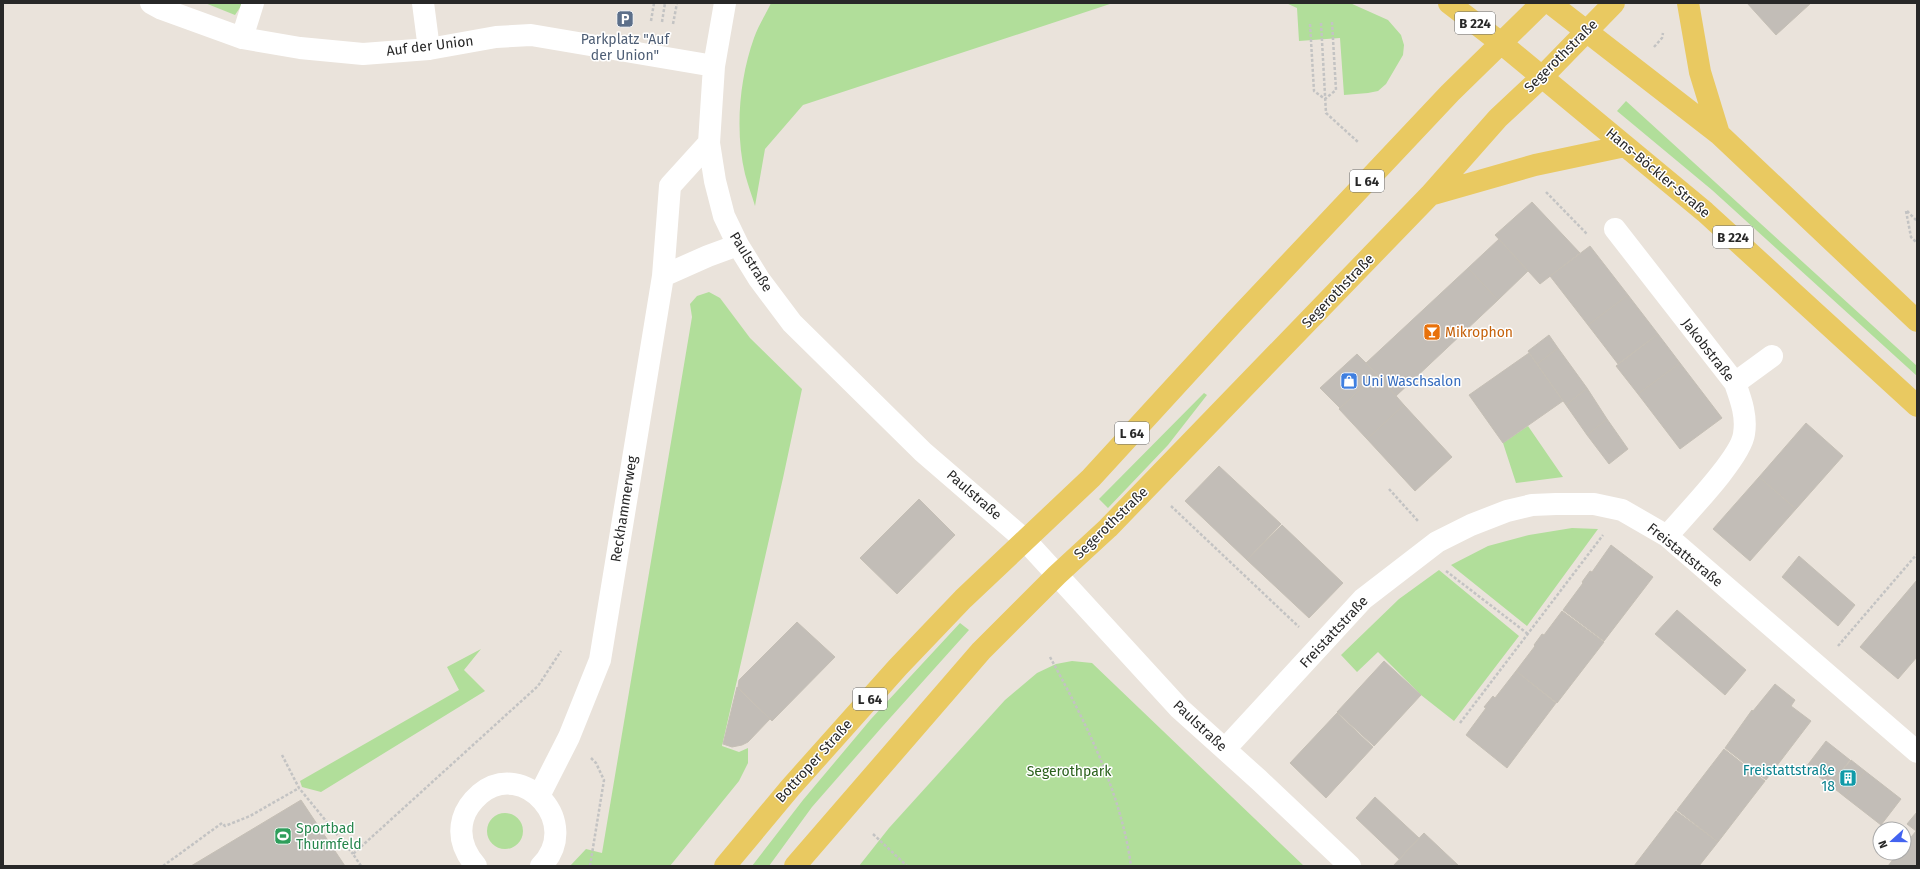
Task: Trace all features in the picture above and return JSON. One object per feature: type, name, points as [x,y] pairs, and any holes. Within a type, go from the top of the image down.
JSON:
[{"type":"main road","name":"B 224","points":[[1449,3],[1500,43]]},
{"type":"main road","name":"L 64","points":[[1025,540],[1091,478],[1235,321],[1450,93],[1542,3]]},
{"type":"main road","points":[[1550,3],[1719,134],[1917,321]]},
{"type":"main road","name":"Segerothstraße","points":[[1057,575],[1108,528],[1430,195],[1498,118],[1542,77],[1614,3]]},
{"type":"main road","points":[[1688,3],[1700,72],[1719,134]]},
{"type":"main road","name":"Hans-Böckler-Straße","points":[[1500,43],[1705,212],[1917,406]]},
{"type":"main road","points":[[1430,195],[1535,165],[1625,146]]},
{"type":"main road","name":"Bottroper Straße","points":[[725,866],[790,788],[898,667],[963,599],[1025,540]]},
{"type":"main road","points":[[795,866],[981,652],[1057,575]]},
{"type":"street","name":"Auf der Union","points":[[150,3],[162,9],[242,38],[300,48],[363,54],[429,49],[496,37],[531,35],[714,66]]},
{"type":"street","points":[[242,38],[253,3]]},
{"type":"street","points":[[423,3],[429,49]]},
{"type":"street","points":[[714,66],[725,3]]},
{"type":"street","name":"Paulstraße","points":[[714,66],[709,143],[715,181],[724,216],[738,245],[759,279],[792,323],[923,452],[1025,540],[1179,708],[1350,866]]},
{"type":"street","name":"Reckhammerweg","points":[[540,796],[569,737],[600,660],[662,276],[670,186],[709,143]]},
{"type":"street","name":"Jakobstraße","points":[[1615,229],[1735,383],[1744,406],[1744,435],[1733,458],[1666,536]]},
{"type":"street","points":[[662,276],[738,245]]},
{"type":"street","points":[[1735,383],[1772,356]]},
{"type":"street","name":"Freistattstraße","points":[[1225,750],[1363,599],[1437,542],[1507,511],[1532,505],[1594,504],[1622,510],[1666,536],[1917,752]]},
{"type":"street","points":[[476,866],[468,856],[462,842],[461,828],[465,813],[472,800],[484,791],[498,785],[513,784],[527,788],[540,796],[549,808],[555,822],[555,838],[551,853],[541,866]]},
{"type":"path","points":[[652,21],[654,3]]},
{"type":"path","points":[[662,22],[666,3]]},
{"type":"path","points":[[673,24],[677,3]]},
{"type":"path","points":[[1325,99],[1336,90],[1332,22]]},
{"type":"path","points":[[1322,23],[1326,113],[1358,142]]},
{"type":"path","points":[[1310,24],[1314,91],[1325,99]]},
{"type":"path","points":[[1542,189],[1591,238],[1615,229]]},
{"type":"path","points":[[1917,221],[1906,211],[1911,237],[1917,243]]},
{"type":"path","points":[[1389,489],[1420,523]]},
{"type":"path","points":[[1171,506],[1320,647]]},
{"type":"path","points":[[1460,723],[1622,510]]},
{"type":"path","points":[[1423,553],[1528,634]]},
{"type":"path","points":[[1819,668],[1917,554]]},
{"type":"path","points":[[353,854],[538,686],[561,651]]},
{"type":"path","points":[[1050,657],[1089,735],[1112,789],[1131,866]]},
{"type":"path","points":[[569,737],[596,763],[604,780],[590,866]]},
{"type":"path","points":[[282,755],[300,788],[361,866]]},
{"type":"path","points":[[163,866],[222,823],[225,826],[250,816],[300,788]]},
{"type":"path","points":[[873,834],[907,866]]},
{"type":"green space","points":[[205,3],[243,3],[235,15]]},
{"type":"green space","points":[[771,3],[1113,3],[803,105],[765,149],[755,206],[745,174],[742,158],[739,124],[740,106],[749,54],[756,34]]},
{"type":"green space","points":[[1286,3],[1350,3],[1388,20],[1401,35],[1404,45],[1403,55],[1386,84],[1378,91],[1344,95],[1340,38],[1299,41],[1297,8]]},
{"type":"green space","points":[[1626,101],[1917,366],[1917,376],[1712,190],[1617,111]]},
{"type":"green space","points":[[709,292],[720,298],[750,338],[802,389],[722,746],[739,752],[748,748],[748,763],[739,781],[670,866],[570,866],[586,849],[602,853],[692,317],[690,304],[697,296]]},
{"type":"green space","points":[[1204,393],[1207,395],[1168,445],[1108,508],[1099,499]]},
{"type":"green space","points":[[1528,426],[1563,477],[1516,483],[1503,443]]},
{"type":"green space","points":[[1572,528],[1598,529],[1527,626],[1451,565],[1488,546],[1529,535]]},
{"type":"green space","points":[[1439,570],[1519,636],[1454,721],[1421,695],[1378,652],[1357,672],[1341,655],[1399,599]]},
{"type":"green space","points":[[960,623],[969,630],[812,807],[769,866],[752,866],[803,800],[871,719]]},
{"type":"green space","points":[[481,649],[464,670],[485,691],[321,792],[302,787],[300,781],[459,690],[447,667]]},
{"type":"green space","name":"Segerothpark","points":[[1072,661],[1092,663],[1304,866],[859,866],[889,828],[1005,700],[1037,673],[1056,664]]},
{"type":"green space","points":[[509,813],[518,818],[522,824],[522,838],[518,844],[509,849],[501,849],[492,844],[488,838],[487,827],[492,818],[498,814]]},
{"type":"building","points":[[1747,3],[1811,3],[1776,35]]},
{"type":"building","points":[[1532,202],[1580,253],[1540,284],[1495,235]]},
{"type":"building","points":[[1499,239],[1528,271],[1498,300],[1468,268]]},
{"type":"building","points":[[1590,246],[1628,295],[1588,325],[1550,276]]},
{"type":"building","name":"Mikrophon","points":[[1468,268],[1498,300],[1396,396],[1366,363]]},
{"type":"building","points":[[1628,295],[1658,334],[1618,364],[1588,325]]},
{"type":"building","points":[[1658,334],[1680,363],[1638,394],[1616,366]]},
{"type":"building","points":[[1549,335],[1558,348],[1537,364],[1528,351]]},
{"type":"building","points":[[1558,348],[1587,388],[1566,405],[1537,364]]},
{"type":"building","points":[[1529,353],[1563,401],[1503,443],[1469,395]]},
{"type":"building","name":"Uni Waschsalon","points":[[1357,354],[1377,374],[1340,408],[1320,388]]},
{"type":"building","points":[[1680,363],[1722,418],[1680,449],[1638,394]]},
{"type":"building","points":[[1377,374],[1404,405],[1367,439],[1339,409]]},
{"type":"building","points":[[1587,388],[1607,419],[1587,435],[1566,405]]},
{"type":"building","points":[[1404,405],[1452,457],[1415,491],[1367,439]]},
{"type":"building","points":[[1607,419],[1628,449],[1609,464],[1587,435]]},
{"type":"building","points":[[1806,423],[1843,456],[1796,509],[1759,477]]},
{"type":"building","points":[[1219,466],[1281,524],[1247,560],[1185,501]]},
{"type":"building","points":[[1759,477],[1796,509],[1750,561],[1713,529]]},
{"type":"building","points":[[919,499],[955,535],[897,594],[860,558]]},
{"type":"building","points":[[1282,525],[1343,583],[1309,618],[1247,560]]},
{"type":"building","points":[[1611,545],[1653,577],[1604,641],[1563,610],[1590,571],[1592,572]]},
{"type":"building","points":[[1799,556],[1855,605],[1838,626],[1782,577]]},
{"type":"building","points":[[1917,580],[1917,603],[1906,593]]},
{"type":"building","points":[[1906,593],[1917,603],[1917,657],[1898,679],[1860,647]]},
{"type":"building","points":[[1677,610],[1746,670],[1725,695],[1655,634]]},
{"type":"building","points":[[1562,611],[1604,642],[1557,703],[1516,671],[1542,634],[1544,635]]},
{"type":"building","points":[[797,622],[835,657],[772,721],[738,687],[739,680]]},
{"type":"building","points":[[1384,661],[1421,695],[1374,746],[1337,712]]},
{"type":"building","points":[[1516,671],[1556,703],[1507,768],[1466,735],[1486,708],[1484,707],[1493,696],[1495,698]]},
{"type":"building","points":[[1775,684],[1795,700],[1791,706],[1811,721],[1766,780],[1725,748],[1752,710],[1753,711]]},
{"type":"building","points":[[737,687],[770,719],[748,742],[732,747],[723,744]]},
{"type":"building","points":[[1337,713],[1373,747],[1326,798],[1290,763]]},
{"type":"building","points":[[1826,741],[1850,760],[1830,785],[1806,767]]},
{"type":"building","points":[[1724,749],[1765,781],[1718,842],[1677,810]]},
{"type":"building","name":"Freistattstraße 18","points":[[1851,760],[1865,771],[1845,797],[1830,785]]},
{"type":"building","points":[[1865,771],[1901,799],[1884,821],[1876,821],[1845,797]]},
{"type":"building","points":[[1375,797],[1419,838],[1399,859],[1356,818]]},
{"type":"building","name":"Sportbad Thurmfeld","points":[[301,800],[345,866],[191,866]]},
{"type":"building","points":[[1676,811],[1718,842],[1699,866],[1634,866]]},
{"type":"building","points":[[1917,812],[1917,866],[1888,866],[1892,861],[1912,861],[1912,836],[1916,831],[1912,828],[1912,821],[1910,821]]},
{"type":"building","points":[[1424,833],[1459,866],[1393,866]]},
{"type":"place","name":"Parkplatz \"Auf der Union\"","points":[[625,19]]},
{"type":"place","name":"Mikrophon","points":[[1432,332]]},
{"type":"place","name":"Uni Waschsalon","points":[[1349,381]]},
{"type":"place","name":"Freistattstraße 18","points":[[1848,778]]},
{"type":"place","name":"Sportbad Thurmfeld","points":[[283,836]]}]
